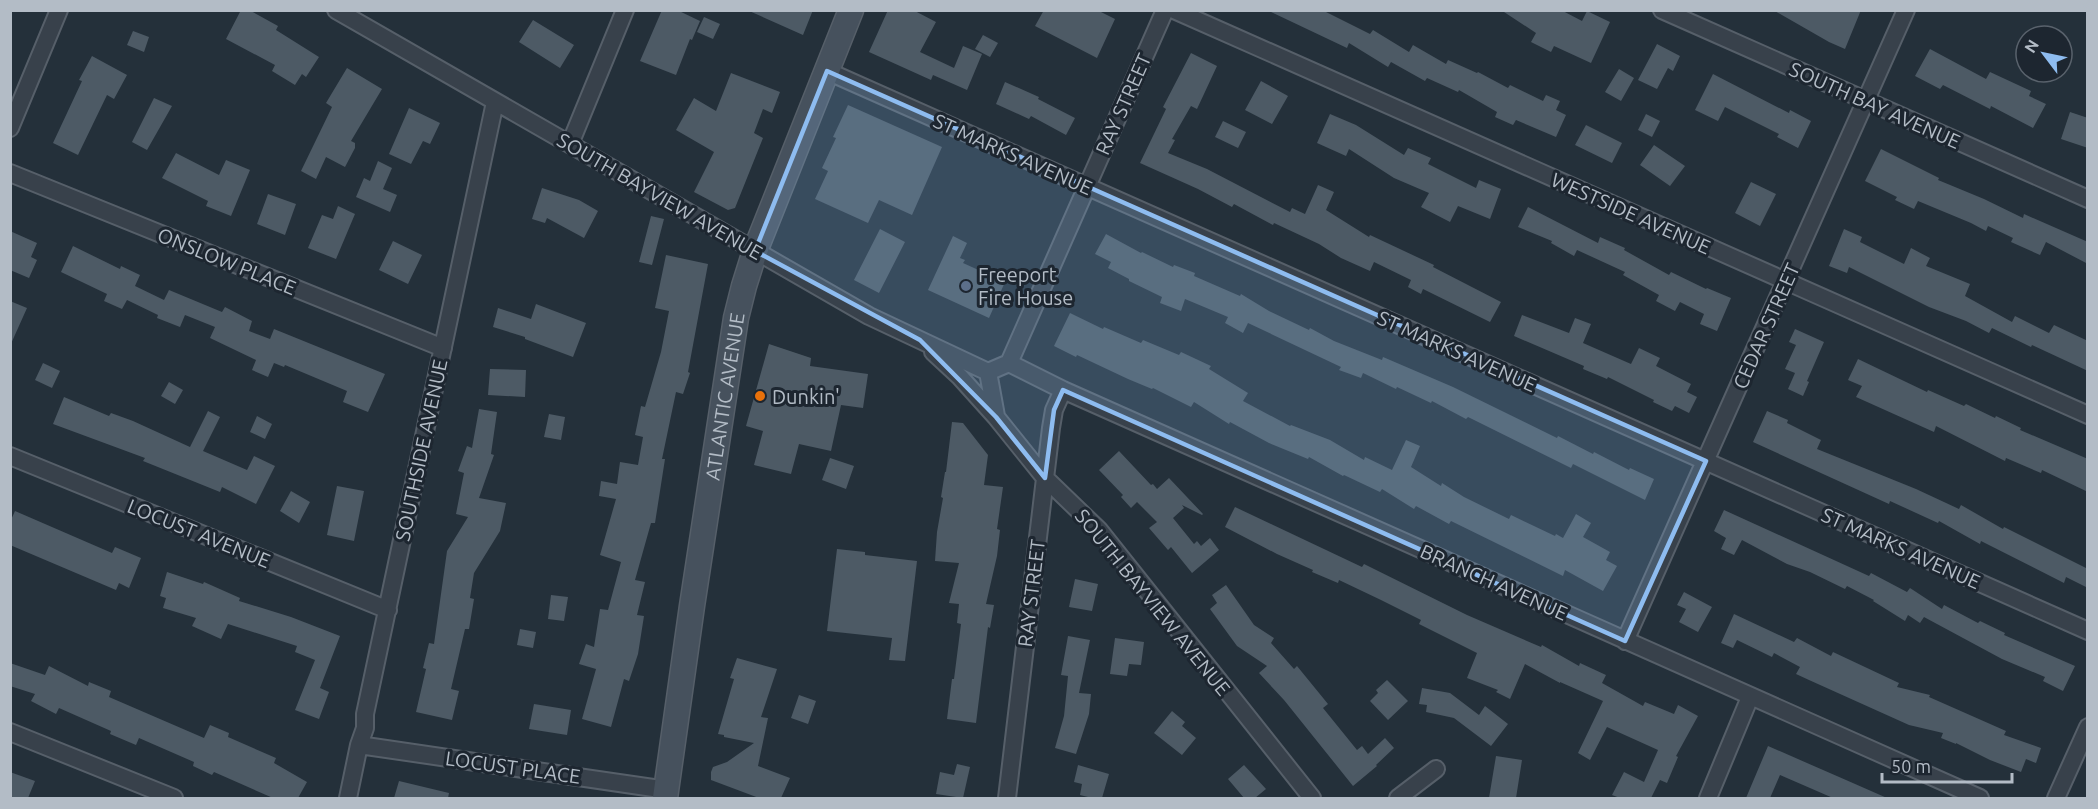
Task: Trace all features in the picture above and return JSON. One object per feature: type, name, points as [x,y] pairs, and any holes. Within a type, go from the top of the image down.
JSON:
[{"type":"main road","name":"ATLANTIC AVENUE","points":[[666,794],[736,318],[755,250],[851,10]]},
{"type":"street","points":[[10,128],[58,10]]},
{"type":"street","name":"SOUTH BAYVIEW AVENUE","points":[[336,10],[357,16],[495,102],[869,316],[988,372],[996,417],[1045,478],[1099,530],[1308,797]]},
{"type":"street","points":[[570,144],[625,10]]},
{"type":"street","name":"RAY STREET","points":[[1009,363],[1165,10]]},
{"type":"street","name":"WESTSIDE AVENUE","points":[[1174,10],[2088,415]]},
{"type":"street","name":"SOUTH BAY AVENUE","points":[[1662,10],[2088,199]]},
{"type":"street","name":"CEDAR STREET","points":[[1625,641],[1906,10]]},
{"type":"street","name":"ST MARKS AVENUE","points":[[827,71],[2088,631]]},
{"type":"street","name":"SOUTHSIDE AVENUE","points":[[348,798],[359,745],[365,728],[365,714],[495,102]]},
{"type":"street","name":"ONSLOW PLACE","points":[[10,173],[443,348]]},
{"type":"street","points":[[920,340],[960,377],[996,417]]},
{"type":"street","points":[[988,372],[1009,363]]},
{"type":"street","name":"BRANCH AVENUE","points":[[1009,363],[1063,390],[1980,798]]},
{"type":"street","name":"RAY STREET","points":[[1007,798],[1054,410],[1063,390]]},
{"type":"street","name":"LOCUST AVENUE","points":[[10,456],[387,610]]},
{"type":"street","points":[[1708,798],[1750,697]]},
{"type":"street","points":[[2056,798],[2088,728]]},
{"type":"street","points":[[10,732],[174,798]]},
{"type":"street","name":"LOCUST PLACE","points":[[359,745],[666,794]]},
{"type":"street","points":[[1398,798],[1436,769]]},
{"type":"highlighted area","points":[[827,71],[1706,461],[1625,641],[1063,390],[1054,410],[1045,478],[996,417],[920,340],[755,251]]},
{"type":"building","points":[[241,10],[249,10],[278,26],[276,30],[319,57],[306,77],[302,74],[295,85],[272,71],[275,65],[226,39]]},
{"type":"building","points":[[662,10],[677,10],[700,21],[692,40],[690,39],[676,75],[640,61]]},
{"type":"building","points":[[747,10],[813,10],[803,35]]},
{"type":"building","points":[[888,10],[913,10],[936,22],[920,52],[954,68],[963,46],[982,54],[967,90],[933,75],[931,80],[869,52]]},
{"type":"building","points":[[1044,10],[1097,10],[1115,19],[1097,58],[1035,26]]},
{"type":"building","points":[[1267,10],[1322,10],[1370,34],[1373,30],[1409,52],[1413,45],[1446,64],[1448,60],[1478,72],[1508,88],[1510,85],[1543,101],[1546,95],[1560,101],[1556,110],[1566,115],[1556,137],[1516,120],[1513,125],[1495,117],[1497,112],[1459,90],[1458,92],[1427,78],[1425,81],[1391,62],[1388,67],[1349,43],[1347,48]]},
{"type":"building","points":[[1501,10],[1561,10],[1582,21],[1587,11],[1610,22],[1591,63],[1554,46],[1551,52],[1531,42],[1536,33]]},
{"type":"building","points":[[1773,10],[1861,10],[1845,49]]},
{"type":"building","points":[[704,17],[720,24],[713,39],[697,32]]},
{"type":"building","points":[[533,20],[574,45],[560,68],[519,42]]},
{"type":"building","points":[[133,31],[149,37],[144,52],[127,45]]},
{"type":"building","points":[[983,35],[998,43],[990,57],[975,49]]},
{"type":"building","points":[[1657,44],[1680,56],[1673,71],[1668,68],[1657,89],[1638,80]]},
{"type":"building","points":[[1930,49],[1986,79],[1990,72],[2031,91],[2029,96],[2046,104],[2033,128],[1991,106],[1990,109],[1943,85],[1940,89],[1915,76]]},
{"type":"building","points":[[1191,53],[1217,66],[1197,109],[1191,106],[1172,139],[1175,140],[1168,153],[1207,169],[1290,212],[1292,208],[1305,214],[1318,185],[1334,192],[1326,210],[1369,237],[1370,235],[1434,265],[1433,267],[1501,302],[1490,322],[1423,289],[1421,294],[1408,287],[1411,280],[1374,262],[1370,271],[1234,204],[1232,207],[1140,163],[1166,109],[1163,107]]},
{"type":"building","points":[[92,56],[127,75],[114,99],[107,95],[78,155],[53,143],[82,81],[79,80]]},
{"type":"building","points":[[347,68],[382,89],[351,141],[355,143],[355,148],[345,167],[326,157],[316,179],[301,171],[332,107],[326,103]]},
{"type":"building","points":[[1619,69],[1634,78],[1621,101],[1605,92]]},
{"type":"building","points":[[731,73],[780,92],[772,113],[763,109],[754,133],[763,138],[735,208],[728,210],[694,192],[714,152],[676,130],[694,98],[716,111]]},
{"type":"building","points":[[1713,74],[1789,113],[1790,110],[1811,121],[1798,148],[1777,137],[1779,134],[1725,107],[1718,121],[1695,110]]},
{"type":"building","points":[[1261,81],[1288,96],[1272,124],[1245,110]]},
{"type":"building","points":[[1005,82],[1039,97],[1038,99],[1075,118],[1066,135],[1031,116],[1029,119],[996,104]]},
{"type":"building","points":[[154,98],[172,106],[147,150],[132,142]]},
{"type":"building","points":[[848,105],[942,147],[912,215],[879,200],[868,223],[815,199],[828,171],[822,168]]},
{"type":"building","points":[[409,108],[440,123],[430,144],[423,141],[411,164],[389,154]]},
{"type":"building","points":[[2070,112],[2088,118],[2088,148],[2061,139]]},
{"type":"building","points":[[1330,114],[1356,125],[1404,155],[1408,148],[1431,158],[1428,164],[1476,188],[1479,180],[1501,189],[1490,219],[1458,206],[1450,222],[1421,207],[1429,193],[1394,178],[1349,149],[1346,156],[1317,143]]},
{"type":"building","points":[[1646,114],[1660,121],[1652,137],[1638,130]]},
{"type":"building","points":[[1223,121],[1246,132],[1238,148],[1215,137]]},
{"type":"building","points":[[1586,125],[1622,143],[1612,163],[1575,145]]},
{"type":"building","points":[[1654,145],[1685,166],[1670,186],[1640,165]]},
{"type":"building","points":[[1881,149],[1939,178],[1938,180],[2023,218],[2024,214],[2088,242],[2088,264],[2046,242],[2040,255],[2011,242],[2013,238],[1988,226],[1986,231],[1918,201],[1914,209],[1895,200],[1897,197],[1865,181]]},
{"type":"building","points":[[176,153],[219,175],[226,160],[250,170],[231,216],[206,206],[208,201],[162,178]]},
{"type":"building","points":[[378,161],[392,168],[383,189],[397,195],[390,212],[356,197],[364,178],[370,181]]},
{"type":"building","points":[[1751,182],[1776,194],[1760,226],[1735,213]]},
{"type":"building","points":[[542,188],[579,200],[598,211],[584,238],[547,218],[545,223],[532,219]]},
{"type":"building","points":[[268,194],[296,204],[285,235],[257,224]]},
{"type":"building","points":[[338,206],[355,214],[336,259],[308,248],[322,215],[333,219]]},
{"type":"building","points":[[1528,207],[1598,243],[1600,237],[1625,248],[1624,250],[1669,275],[1671,272],[1731,298],[1717,331],[1700,324],[1704,314],[1680,302],[1675,311],[1656,301],[1659,295],[1623,275],[1625,272],[1577,250],[1574,256],[1551,243],[1552,241],[1518,227]]},
{"type":"building","points":[[651,216],[664,219],[652,265],[639,262]]},
{"type":"building","points":[[880,229],[905,242],[879,293],[854,280]]},
{"type":"building","points":[[1844,229],[1862,237],[1860,242],[1904,264],[1911,248],[1930,258],[1926,266],[1970,284],[1965,296],[2012,322],[2015,316],[2049,333],[2054,325],[2088,341],[2088,371],[1992,328],[1989,333],[1966,321],[1929,307],[1849,267],[1847,273],[1829,266]]},
{"type":"building","points":[[10,231],[37,243],[31,257],[37,260],[29,278],[10,270]]},
{"type":"building","points":[[1106,234],[1141,253],[1173,267],[1174,265],[1195,273],[1194,276],[1240,296],[1241,294],[1269,311],[1309,330],[1310,328],[1334,341],[1382,360],[1383,357],[1453,387],[1557,438],[1558,436],[1593,454],[1594,452],[1629,470],[1630,468],[1654,479],[1645,500],[1573,464],[1571,468],[1432,401],[1431,403],[1397,387],[1396,389],[1363,373],[1361,378],[1339,370],[1341,367],[1248,323],[1243,333],[1225,323],[1228,317],[1185,299],[1181,311],[1160,303],[1162,297],[1108,268],[1111,262],[1095,254]]},
{"type":"building","name":"Freeport Fire House","points":[[953,236],[967,243],[960,258],[965,260],[963,263],[1005,282],[989,318],[928,290]]},
{"type":"building","points":[[393,241],[422,255],[408,284],[379,270]]},
{"type":"building","points":[[73,246],[120,269],[121,266],[140,275],[135,286],[164,300],[169,290],[222,312],[225,307],[252,321],[249,331],[270,339],[274,329],[385,374],[368,412],[343,402],[347,391],[285,365],[284,367],[274,363],[268,377],[252,370],[256,360],[210,338],[215,327],[185,315],[180,327],[157,318],[158,315],[127,300],[122,309],[104,301],[107,294],[61,272]]},
{"type":"building","points":[[666,255],[708,264],[688,372],[690,373],[683,394],[676,392],[662,459],[665,459],[655,523],[651,523],[635,580],[645,582],[637,615],[644,616],[638,654],[629,681],[624,679],[611,727],[582,719],[596,669],[579,664],[586,644],[594,647],[600,609],[608,610],[621,562],[600,555],[616,499],[599,496],[601,481],[617,484],[620,462],[638,465],[643,437],[635,435],[641,406],[645,407],[661,352],[669,311],[655,308]]},
{"type":"building","points":[[10,301],[27,308],[10,346]]},
{"type":"building","points":[[536,304],[586,323],[573,357],[525,339],[525,337],[493,327],[498,308],[531,319]]},
{"type":"building","points":[[1070,313],[1103,329],[1104,327],[1141,343],[1143,340],[1179,355],[1181,352],[1211,366],[1209,369],[1248,393],[1243,401],[1290,426],[1330,440],[1364,460],[1365,457],[1392,470],[1406,440],[1420,446],[1411,467],[1441,486],[1442,483],[1464,497],[1509,519],[1511,515],[1563,538],[1576,514],[1591,523],[1583,537],[1610,552],[1606,560],[1617,566],[1603,591],[1565,570],[1563,576],[1451,521],[1449,524],[1416,506],[1414,509],[1382,489],[1380,492],[1343,476],[1309,457],[1308,459],[1269,443],[1230,422],[1229,424],[1194,402],[1191,407],[1153,388],[1077,355],[1076,357],[1054,346]]},
{"type":"building","points":[[1522,315],[1569,333],[1575,318],[1591,324],[1583,343],[1631,364],[1639,348],[1660,358],[1656,366],[1691,384],[1687,392],[1697,397],[1689,413],[1675,406],[1672,411],[1608,377],[1607,379],[1583,369],[1584,366],[1514,336]]},
{"type":"building","points":[[1795,329],[1824,342],[1803,396],[1788,389],[1795,373],[1785,369],[1796,345],[1789,342]]},
{"type":"building","points":[[769,344],[811,358],[810,366],[868,374],[863,408],[841,405],[831,451],[799,444],[791,474],[754,465],[763,431],[746,426]]},
{"type":"building","points":[[1858,359],[1927,392],[1928,390],[1964,406],[1966,404],[1995,418],[1996,416],[2021,428],[2020,430],[2088,459],[2088,492],[2042,470],[2041,473],[2006,458],[2005,461],[1936,426],[1934,432],[1856,397],[1862,386],[1848,380]]},
{"type":"building","points":[[43,363],[60,371],[52,388],[35,380]]},
{"type":"building","points":[[490,369],[526,370],[525,397],[488,395]]},
{"type":"building","points":[[169,382],[183,390],[175,404],[161,396]]},
{"type":"building","points":[[64,397],[109,416],[111,413],[133,421],[190,447],[208,411],[220,417],[203,451],[247,470],[254,456],[275,466],[256,504],[222,487],[220,492],[143,461],[145,458],[53,424]]},
{"type":"building","points":[[479,409],[497,412],[491,454],[494,455],[479,498],[506,503],[500,531],[474,573],[470,598],[474,599],[469,629],[465,629],[451,689],[459,691],[452,720],[416,712],[426,669],[423,668],[429,643],[434,644],[447,551],[468,517],[456,514],[464,473],[458,471],[467,446],[472,448]]},
{"type":"building","points":[[1767,411],[1788,420],[1787,423],[1821,440],[1817,449],[1959,509],[1961,505],[2003,529],[2004,527],[2088,569],[2088,588],[2066,577],[2064,583],[1981,541],[1980,544],[1939,521],[1938,523],[1890,501],[1889,504],[1753,442]]},
{"type":"building","points":[[549,414],[565,417],[561,440],[544,437]]},
{"type":"building","points":[[257,416],[272,424],[265,439],[250,432]]},
{"type":"building","points":[[952,422],[963,423],[988,455],[984,485],[1003,487],[997,529],[1000,530],[997,556],[986,604],[994,605],[990,628],[988,627],[976,723],[947,719],[961,624],[957,623],[959,604],[949,603],[959,563],[935,561],[943,498],[941,497]]},
{"type":"building","points":[[1119,451],[1157,489],[1169,478],[1203,514],[1182,505],[1184,508],[1173,518],[1194,544],[1197,541],[1201,546],[1210,538],[1219,550],[1192,573],[1171,547],[1168,550],[1149,528],[1157,522],[1137,502],[1131,508],[1121,497],[1123,495],[1099,470]]},
{"type":"building","points":[[830,458],[854,466],[846,489],[822,480]]},
{"type":"building","points":[[337,486],[364,491],[354,541],[327,535]]},
{"type":"building","points":[[291,491],[310,502],[299,523],[280,511]]},
{"type":"building","points":[[1235,507],[1362,567],[1364,564],[1467,615],[1541,647],[1542,645],[1579,666],[1580,663],[1606,675],[1602,683],[1643,706],[1645,702],[1674,714],[1678,705],[1698,716],[1676,756],[1678,757],[1667,783],[1660,780],[1651,798],[1620,798],[1612,795],[1624,772],[1644,782],[1658,750],[1607,727],[1590,760],[1578,753],[1603,701],[1560,683],[1525,664],[1510,699],[1496,692],[1498,690],[1467,678],[1477,653],[1419,624],[1421,620],[1339,580],[1338,583],[1312,572],[1313,570],[1225,527]]},
{"type":"building","points":[[1724,510],[1869,576],[1871,573],[1907,592],[1910,588],[1942,609],[1944,605],[1978,623],[1980,621],[2005,633],[2004,635],[2075,666],[2063,691],[2043,681],[2045,677],[2002,659],[1924,617],[1920,623],[1908,615],[1905,621],[1874,600],[1847,586],[1845,589],[1787,564],[1742,540],[1734,555],[1721,549],[1726,538],[1714,531]]},
{"type":"building","points":[[15,511],[112,553],[115,547],[141,558],[129,588],[119,583],[116,590],[10,545],[10,522]]},
{"type":"building","points":[[837,549],[917,561],[905,661],[889,660],[892,638],[827,631]]},
{"type":"building","points":[[167,572],[203,584],[204,582],[240,598],[239,601],[291,617],[340,636],[320,688],[329,692],[319,719],[295,710],[315,660],[295,652],[297,646],[228,624],[221,639],[192,626],[196,618],[163,608],[166,598],[160,596]]},
{"type":"building","points":[[1075,579],[1098,584],[1092,611],[1069,607]]},
{"type":"building","points":[[1226,585],[1254,625],[1274,638],[1271,643],[1294,669],[1297,666],[1328,704],[1323,708],[1357,750],[1362,746],[1368,754],[1385,738],[1394,748],[1353,786],[1284,700],[1259,673],[1267,666],[1237,646],[1210,609],[1217,603],[1212,595]]},
{"type":"building","points":[[1684,592],[1712,607],[1698,632],[1679,622],[1686,609],[1677,605]]},
{"type":"building","points":[[551,595],[568,597],[564,621],[548,619]]},
{"type":"building","points":[[1734,614],[1794,642],[1797,638],[1831,656],[1833,652],[1899,683],[1897,687],[1930,695],[1929,697],[2006,731],[2004,735],[2041,748],[2036,763],[2026,759],[2021,772],[1941,738],[1943,733],[1909,725],[1796,674],[1800,667],[1774,653],[1772,657],[1737,640],[1733,648],[1721,643]]},
{"type":"building","points":[[520,629],[536,632],[533,648],[517,645]]},
{"type":"building","points":[[1068,636],[1090,640],[1079,693],[1091,694],[1089,714],[1076,754],[1055,748],[1064,716],[1068,676],[1061,675]]},
{"type":"building","points":[[1115,638],[1144,642],[1141,665],[1129,664],[1127,676],[1110,674]]},
{"type":"building","points":[[737,658],[777,669],[761,717],[768,718],[758,766],[790,778],[781,798],[759,798],[711,780],[713,767],[727,762],[754,743],[718,734],[734,679],[730,678]]},
{"type":"building","points":[[10,663],[45,675],[49,666],[88,686],[89,682],[111,691],[109,697],[204,738],[210,725],[229,733],[228,737],[276,758],[274,763],[307,782],[298,798],[273,798],[214,772],[212,775],[193,766],[194,762],[139,738],[136,745],[59,708],[56,714],[31,701],[35,694],[10,686]]},
{"type":"building","points":[[1387,680],[1408,701],[1388,720],[1370,701],[1378,693],[1376,690]]},
{"type":"building","points":[[1422,688],[1450,693],[1479,715],[1485,706],[1508,724],[1491,746],[1454,718],[1426,712],[1427,705],[1419,704]]},
{"type":"building","points":[[799,695],[816,701],[808,724],[791,718]]},
{"type":"building","points":[[534,704],[571,710],[567,735],[529,729]]},
{"type":"building","points":[[1172,711],[1185,722],[1182,726],[1196,738],[1182,755],[1154,733]]},
{"type":"building","points":[[1768,746],[1887,798],[1833,798],[1780,775],[1770,798],[1746,798]]},
{"type":"building","points":[[1496,756],[1522,760],[1516,798],[1489,798]]},
{"type":"building","points":[[957,764],[970,767],[963,798],[936,794],[940,772],[954,775]]},
{"type":"building","points":[[1078,765],[1109,774],[1102,798],[1080,795],[1082,784],[1074,782]]},
{"type":"building","points":[[1244,765],[1266,789],[1255,798],[1244,798],[1228,779]]},
{"type":"building","points":[[10,772],[35,781],[28,798],[10,798]]},
{"type":"building","points":[[399,781],[449,793],[448,798],[394,798]]},
{"type":"place","name":"Freeport Fire House","points":[[966,286]]},
{"type":"place","name":"Dunkin'","points":[[760,396]]}]
